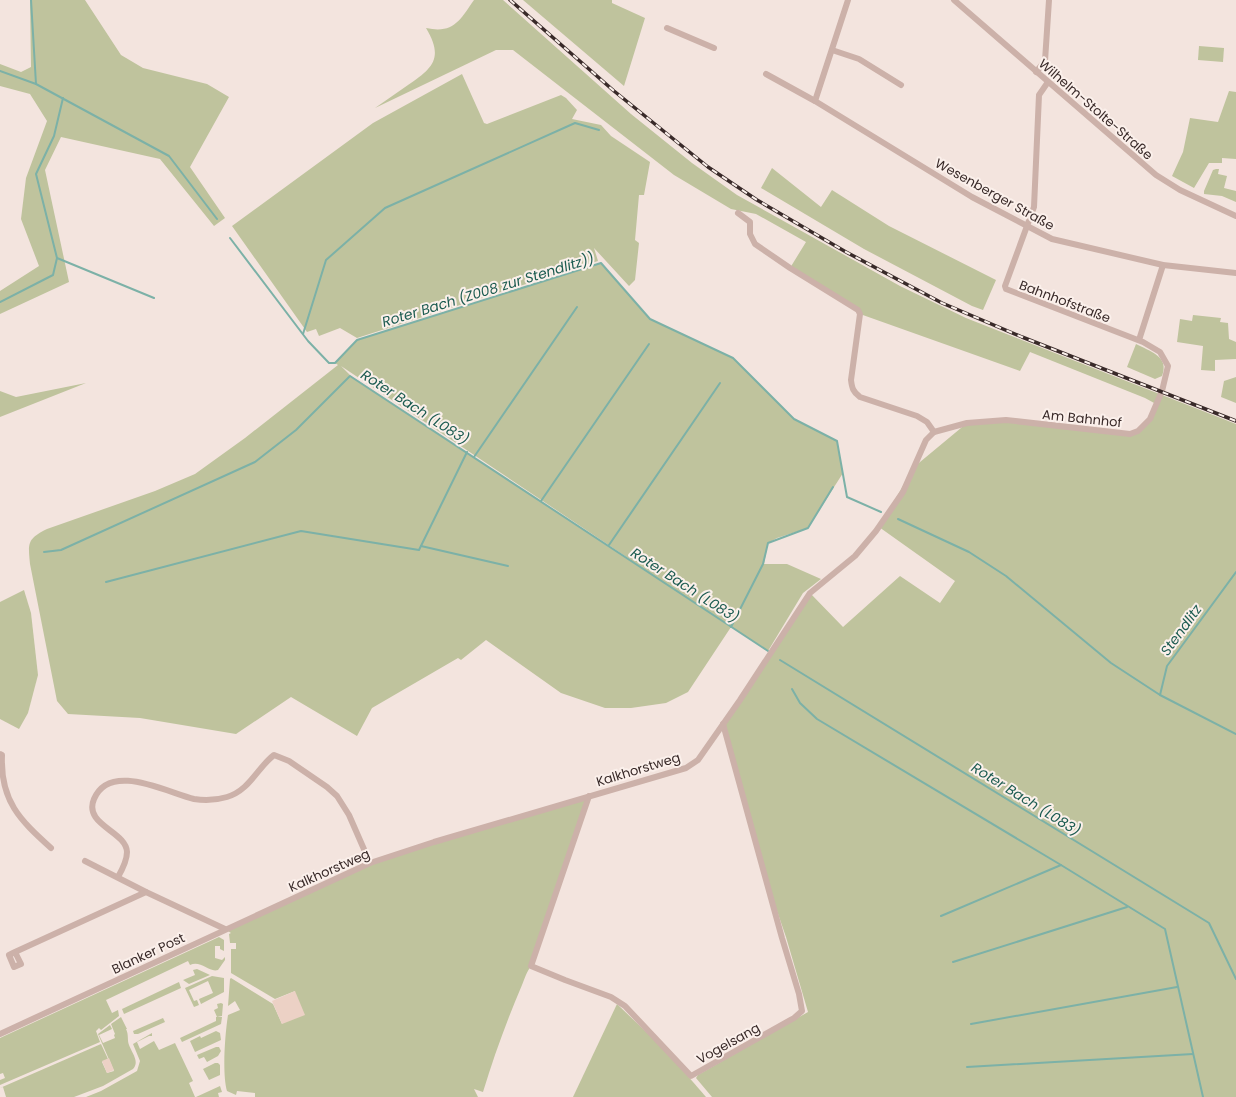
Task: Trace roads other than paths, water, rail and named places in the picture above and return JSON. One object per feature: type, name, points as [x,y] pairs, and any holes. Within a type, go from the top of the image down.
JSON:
[{"type":"street","points":[[816,101],[848,0]]},
{"type":"street","name":"Wilhelm-Stolte-Straße","points":[[954,0],[1156,175],[1180,190],[1236,216]]},
{"type":"street","points":[[1036,72],[1044,61],[1049,0]]},
{"type":"street","points":[[667,28],[714,48]]},
{"type":"street","points":[[832,50],[859,59],[901,86]]},
{"type":"street","name":"Wesenberger Straße","points":[[766,74],[816,101],[965,192],[1028,228],[1059,241],[1163,265],[1236,273]]},
{"type":"street","name":"Bahnhofstraße","points":[[1048,82],[1039,95],[1034,207],[1028,228],[1005,286],[1006,289],[1139,340]]},
{"type":"street","points":[[738,213],[750,222],[750,234],[755,244],[790,268],[858,310],[860,314],[851,380],[852,389],[855,394],[918,416],[927,422],[934,432]]},
{"type":"street","points":[[1139,340],[1163,265]]},
{"type":"street","name":"Am Bahnhof","points":[[934,432],[967,423],[993,420],[1020,421],[1084,430],[1130,434],[1138,432],[1150,419],[1162,391],[1168,366],[1160,352],[1139,340]]},
{"type":"street","name":"Kalkhorstweg","points":[[225,929],[370,863],[434,842],[686,768],[698,760],[810,593],[854,556],[876,531],[903,492],[926,440],[934,432]]},
{"type":"street","name":"Vogelsang","points":[[589,796],[531,966],[611,997],[621,1003],[691,1076],[794,1018],[802,1011],[799,994],[723,724]]},
{"type":"street","points":[[1,754],[1,784],[5,796],[20,818],[51,848]]},
{"type":"street","points":[[118,877],[126,858],[127,850],[120,838],[101,825],[96,816],[93,808],[94,799],[101,789],[111,783],[126,780],[139,781],[195,799],[209,800],[228,797],[246,787],[274,754],[289,761],[327,787],[337,796],[344,805],[370,863]]},
{"type":"street","name":"Blanker Post","points":[[85,860],[146,892],[225,929]]},
{"type":"street","points":[[16,952],[146,892]]},
{"type":"street","name":"Blanker Post","points":[[0,1034],[225,929]]},
{"type":"waterway","points":[[31,0],[36,84]]},
{"type":"waterway","points":[[0,71],[36,84],[169,156],[217,219]]},
{"type":"waterway","points":[[63,98],[54,136],[36,174],[57,258],[154,298]]},
{"type":"waterway","points":[[303,334],[326,260],[385,208],[575,123],[599,130]]},
{"type":"waterway","name":"Roter Bach (Z008 zur Stendlitz))","points":[[230,238],[308,341],[329,363],[335,363],[357,340],[601,263],[650,319],[733,358],[794,419],[837,441],[847,497],[881,512]]},
{"type":"waterway","points":[[0,302],[53,275],[57,258]]},
{"type":"waterway","points":[[474,457],[577,307]]},
{"type":"waterway","points":[[541,501],[649,344]]},
{"type":"waterway","name":"Roter Bach (L083)","points":[[44,552],[61,550],[255,462],[296,430],[350,376],[768,651]]},
{"type":"waterway","points":[[609,545],[720,383]]},
{"type":"waterway","points":[[106,582],[301,531],[419,550],[467,452]]},
{"type":"waterway","points":[[731,627],[763,564],[768,543],[808,528],[833,487]]},
{"type":"waterway","points":[[898,519],[969,552],[1006,576],[1111,663],[1160,695],[1236,734]]},
{"type":"waterway","points":[[421,546],[508,566]]},
{"type":"waterway","name":"Stendlitz","points":[[1160,695],[1167,666],[1236,572]]},
{"type":"waterway","name":"Roter Bach (L083)","points":[[780,660],[1209,923],[1236,979]]},
{"type":"waterway","points":[[792,689],[800,703],[817,719],[1165,929],[1203,1097]]},
{"type":"waterway","points":[[941,916],[1061,865]]},
{"type":"waterway","points":[[953,962],[1127,907]]},
{"type":"waterway","points":[[971,1024],[1177,987]]},
{"type":"waterway","points":[[967,1067],[1193,1054]]},
{"type":"railway","points":[[510,0],[614,91],[708,167],[757,200],[846,252],[942,303],[1022,337],[1236,421]]}]
